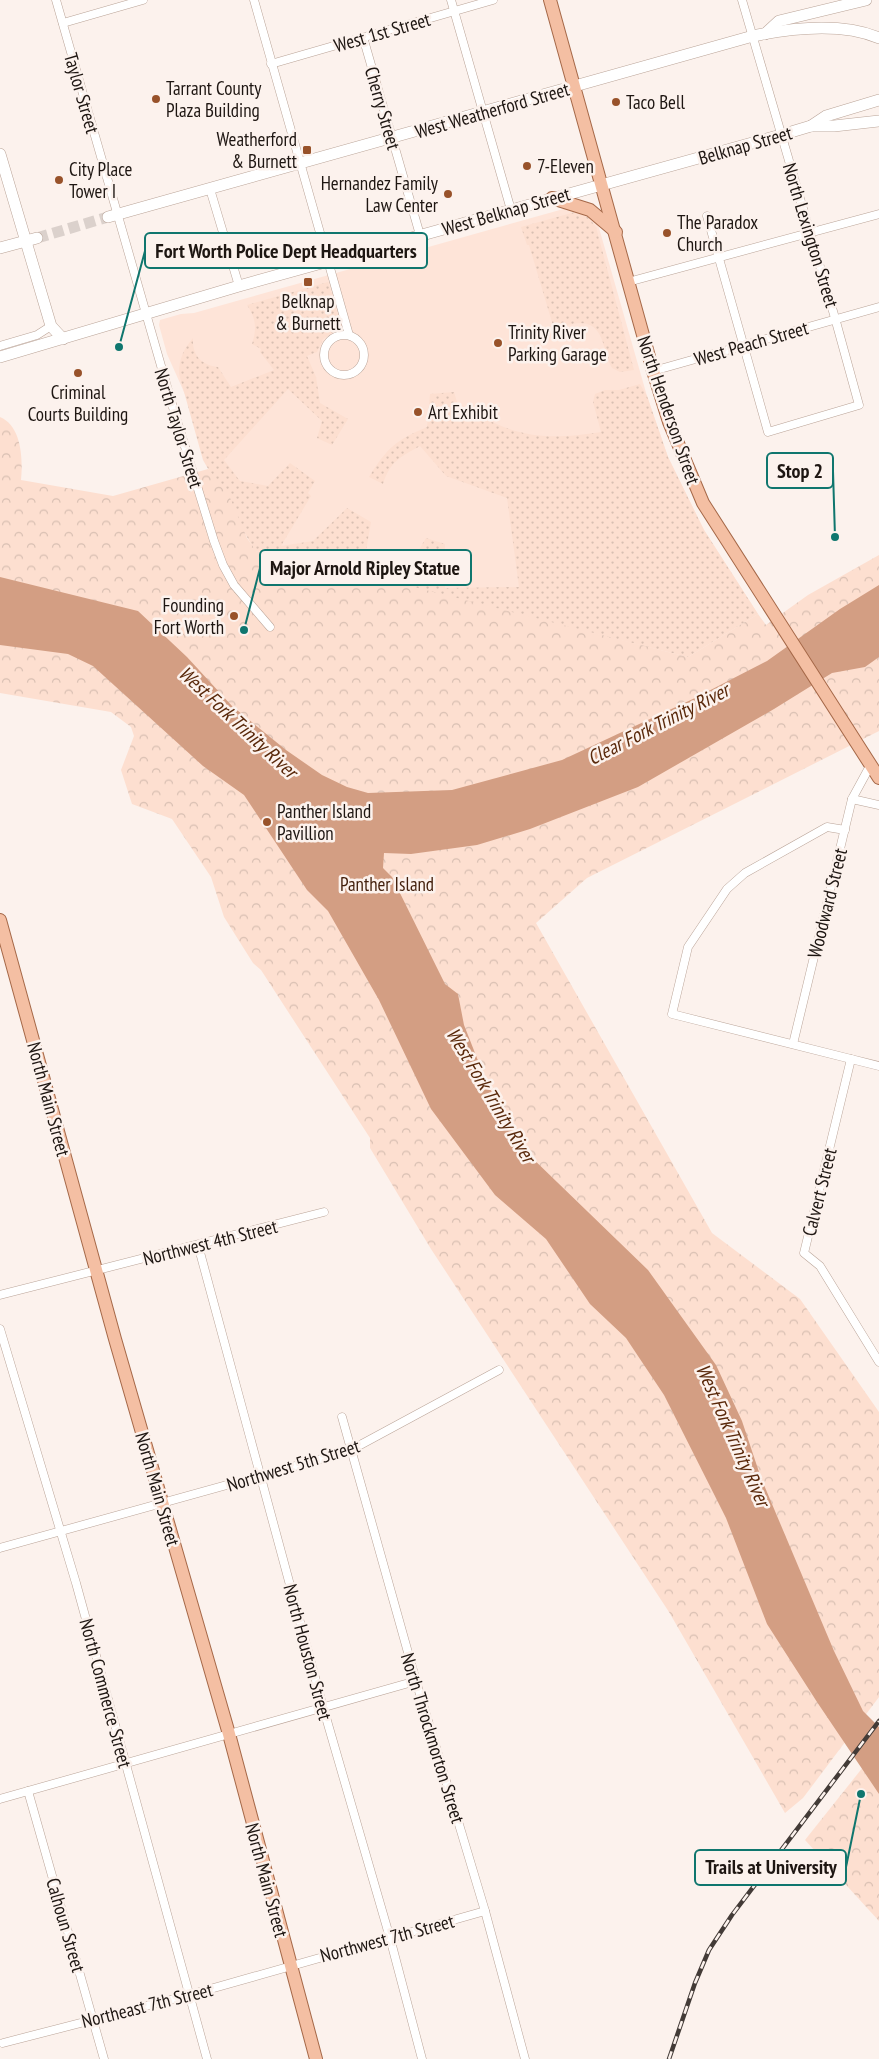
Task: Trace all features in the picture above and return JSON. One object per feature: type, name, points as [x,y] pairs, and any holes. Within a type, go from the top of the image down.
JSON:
[{"type":"main road","name":"North Henderson Street","points":[[550,0],[574,87],[605,184],[628,282],[653,371],[669,422],[691,477],[714,522],[879,778]]},
{"type":"main road","points":[[765,34],[779,21],[843,3],[866,0]]},
{"type":"main road","name":"West Weatherford Street","points":[[113,216],[753,36],[821,28],[852,31],[879,38]]},
{"type":"main road","name":"Belknap Street","points":[[605,184],[811,126],[826,116],[879,100]]},
{"type":"main road","points":[[811,126],[834,126],[879,121]]},
{"type":"main road","points":[[0,154],[32,240],[51,326],[63,339]]},
{"type":"main road","name":"West Belknap Street","points":[[0,357],[240,286],[605,184]]},
{"type":"main road","points":[[552,198],[590,210],[616,232]]},
{"type":"main road","points":[[0,248],[32,240]]},
{"type":"main road","name":"North Main Street","points":[[0,920],[96,1271],[229,1734],[316,2059]]},
{"type":"street","name":"Taylor Street","points":[[56,0],[113,216]]},
{"type":"street","points":[[63,23],[143,0]]},
{"type":"street","points":[[254,0],[349,335],[360,343],[364,356],[358,368],[346,375],[339,374],[328,367],[324,353],[329,341],[335,337],[349,335]]},
{"type":"street","points":[[451,0],[511,210]]},
{"type":"street","name":"West 1st Street","points":[[271,64],[493,0]]},
{"type":"street","points":[[742,0],[753,36]]},
{"type":"street","name":"North Lexington Street","points":[[743,346],[768,432],[859,405],[836,318],[753,36]]},
{"type":"street","name":"Cherry Street","points":[[363,37],[420,236]]},
{"type":"street","points":[[210,188],[240,286]]},
{"type":"street","points":[[628,282],[879,214]]},
{"type":"street","name":"North Taylor Street","points":[[113,216],[146,314],[219,556],[241,594],[270,626]]},
{"type":"street","points":[[706,216],[743,346]]},
{"type":"street","name":"West Peach Street","points":[[653,371],[879,307]]},
{"type":"street","points":[[0,346],[37,335],[51,326]]},
{"type":"street","name":"Woodward Street","points":[[793,1044],[852,799],[870,766]]},
{"type":"street","points":[[852,799],[879,805]]},
{"type":"street","points":[[845,830],[827,827],[745,873],[727,889],[688,948],[672,1014],[879,1066]]},
{"type":"street","name":"Calvert Street","points":[[851,1060],[804,1253],[820,1266],[879,1362]]},
{"type":"street","name":"Northwest 4th Street","points":[[0,1296],[324,1212]]},
{"type":"street","name":"North Houston Street","points":[[198,1245],[323,1707],[390,1938],[422,2059]]},
{"type":"street","name":"North Commerce Street","points":[[0,1329],[61,1531],[207,2059]]},
{"type":"street","name":"Northwest 5th Street","points":[[0,1548],[328,1458],[351,1449],[499,1370]]},
{"type":"street","name":"North Throckmorton Street","points":[[342,1417],[416,1681],[485,1912],[526,2059]]},
{"type":"street","points":[[0,1799],[416,1681]]},
{"type":"street","name":"Calhoun Street","points":[[28,1791],[104,2059]]},
{"type":"street","name":"Northwest 7th Street","points":[[290,1965],[485,1912]]},
{"type":"street","name":"Northeast 7th Street","points":[[3,2043],[93,2018],[189,1995],[290,1965]]},
{"type":"shaded area","points":[[567,208],[575,208],[595,221],[599,228],[647,396],[668,457],[704,530],[758,614],[688,657],[319,564],[255,551],[167,354],[159,325],[160,320],[181,314],[194,313]]},
{"type":"green space","points":[[575,212],[588,217],[596,227],[634,370],[620,372],[612,368],[600,336],[591,326],[578,323],[554,329],[529,245],[527,245],[521,227]]},
{"type":"green space","points":[[328,282],[340,327],[323,339],[317,352],[307,356],[316,377],[320,403],[348,419],[332,445],[317,438],[322,421],[288,389],[224,460],[240,481],[268,486],[290,463],[315,481],[308,493],[311,496],[281,546],[313,541],[347,508],[371,522],[364,562],[407,570],[426,538],[445,544],[445,588],[519,587],[507,498],[446,476],[420,446],[397,460],[389,470],[383,484],[369,477],[381,459],[393,446],[407,436],[427,427],[430,394],[454,392],[457,402],[493,422],[526,434],[560,436],[601,432],[593,402],[595,394],[605,390],[619,390],[640,384],[647,396],[668,457],[704,530],[758,614],[688,657],[416,589],[399,583],[255,551],[203,460],[179,374],[181,359],[193,338],[194,349],[199,358],[207,364],[218,367],[231,387],[274,370],[260,352],[261,349],[252,344],[255,324],[247,305]]},
{"type":"green space","name":"Panther Island","points":[[0,417],[13,428],[20,444],[21,480],[113,496],[208,469],[228,493],[247,538],[256,551],[406,585],[688,657],[758,614],[766,625],[808,595],[879,555],[879,731],[587,878],[536,923],[712,1233],[800,1299],[879,1412],[879,1697],[803,1798],[785,1813],[669,1612],[431,1249],[370,1148],[370,1138],[261,970],[253,963],[224,917],[211,877],[172,819],[132,804],[121,770],[134,736],[131,727],[111,712],[0,693]]},
{"type":"green space","points":[[879,1747],[879,1921],[805,1840]]},
{"type":"water","points":[[0,577],[138,611],[187,657],[232,706],[286,750],[322,775],[347,787],[368,793],[452,790],[562,760],[695,698],[767,661],[840,609],[879,585],[879,657],[865,667],[832,673],[774,709],[638,787],[530,829],[477,845],[411,854],[384,853],[383,868],[392,877],[445,984],[458,994],[464,1025],[484,1076],[494,1097],[527,1153],[648,1270],[716,1365],[742,1421],[761,1478],[834,1651],[863,1711],[879,1727],[879,1794],[767,1624],[726,1518],[664,1395],[626,1338],[590,1304],[546,1239],[495,1195],[431,1109],[379,1000],[328,911],[307,890],[244,795],[203,766],[93,666],[68,654],[0,645]]},
{"type":"tunnel","points":[[37,238],[108,217]]},
{"type":"railway","points":[[669,2059],[695,1983],[709,1950],[732,1915],[879,1721]]},
{"type":"place","name":"Tarrant County Plaza Building","points":[[156,99]]},
{"type":"place","name":"Taco Bell","points":[[616,102]]},
{"type":"place","name":"Weatherford & Burnett","points":[[307,150]]},
{"type":"place","name":"7-Eleven","points":[[527,166]]},
{"type":"place","name":"City Place Tower I","points":[[59,180]]},
{"type":"place","name":"Hernandez Family Law Center","points":[[448,194]]},
{"type":"place","name":"The Paradox Church","points":[[667,233]]},
{"type":"place","name":"Belknap & Burnett","points":[[308,282]]},
{"type":"place","name":"Trinity River Parking Garage","points":[[498,343]]},
{"type":"place","name":"Fort Worth Police Dept Headquarters","points":[[119,347]]},
{"type":"place","name":"Criminal Courts Building","points":[[78,373]]},
{"type":"place","name":"Art Exhibit","points":[[418,412]]},
{"type":"place","name":"Stop 2","points":[[835,537]]},
{"type":"place","name":"Founding Fort Worth","points":[[234,616]]},
{"type":"place","name":"Major Arnold Ripley Statue","points":[[244,630]]},
{"type":"place","name":"Panther Island Pavillion","points":[[267,822]]},
{"type":"place","name":"Trails at University","points":[[861,1794]]},
{"type":"water label","name":"West Fork Trinity River","points":[[238,722]]},
{"type":"water label","name":"Clear Fork Trinity River","points":[[658,724]]},
{"type":"water label","name":"West Fork Trinity River","points":[[491,1095]]},
{"type":"water label","name":"West Fork Trinity River","points":[[733,1435]]}]
